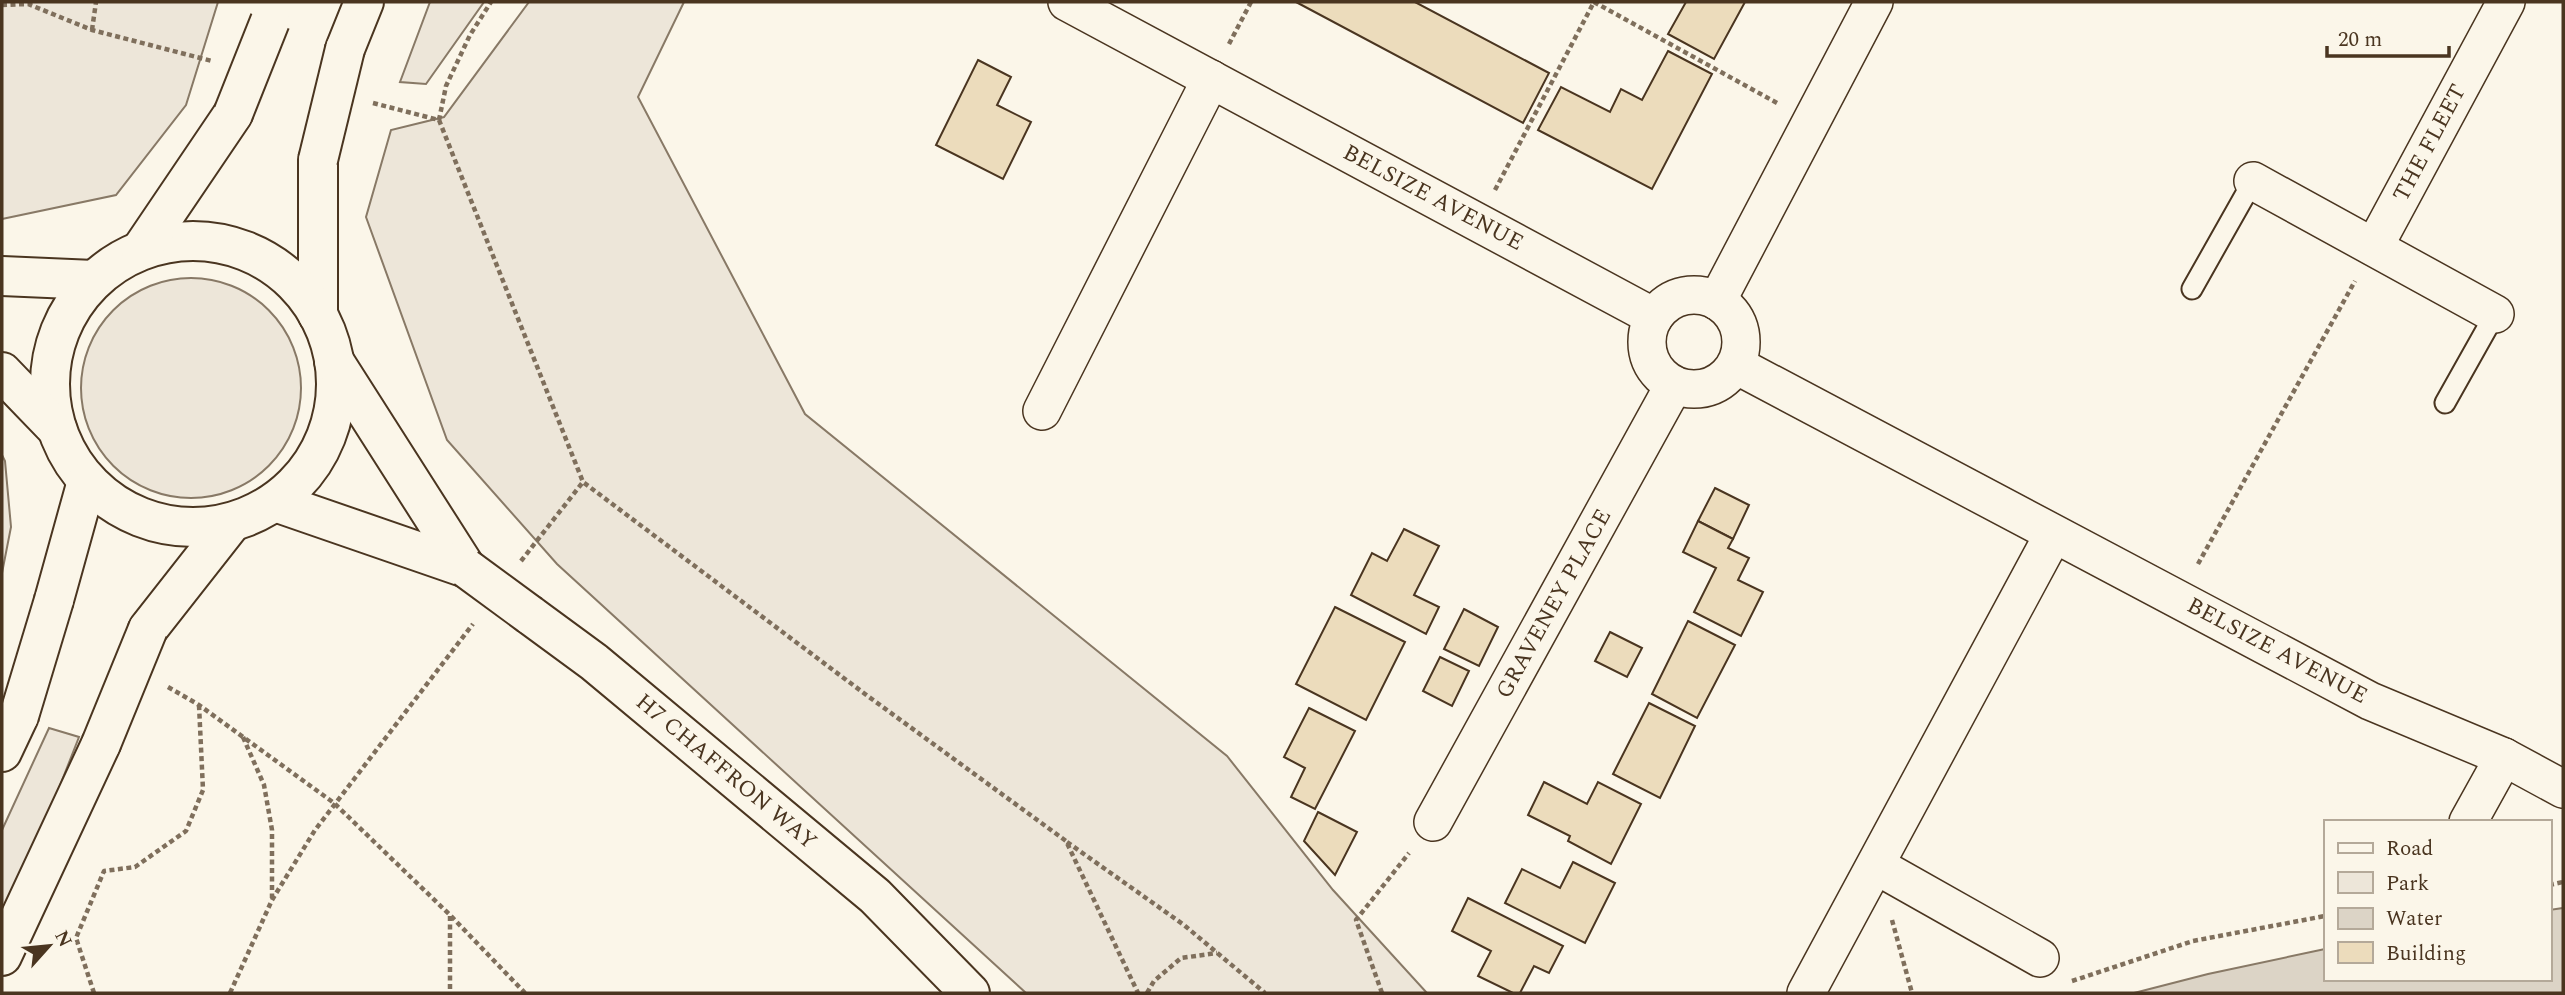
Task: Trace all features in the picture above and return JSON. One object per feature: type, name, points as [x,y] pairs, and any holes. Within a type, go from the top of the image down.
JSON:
[{"type":"main road","points":[[318,314],[293,282],[260,258],[221,244],[181,241],[141,250],[117,262],[94,280],[69,311],[54,349],[49,389],[57,429],[69,456],[87,481],[117,506],[153,522],[192,528],[232,522],[254,514],[275,502],[304,475],[324,440],[335,401],[334,361],[318,314],[318,160],[345,49],[364,2]]},
{"type":"main road","points":[[141,250],[233,114],[273,11]]},
{"type":"main road","points":[[2,276],[94,280]]},
{"type":"main road","name":"H7 CHAFFRON WAY","points":[[334,361],[466,568]]},
{"type":"main road","points":[[2,372],[57,429]]},
{"type":"main road","points":[[2,752],[19,716],[87,481]]},
{"type":"main road","name":"H7 CHAFFRON WAY","points":[[275,502],[466,568],[594,662],[875,896],[970,993]]},
{"type":"main road","points":[[2,956],[101,744],[148,629],[232,522]]},
{"type":"street","name":"BELSIZE AVENUE","points":[[1067,2],[1654,317]]},
{"type":"street","points":[[1717,302],[1874,2]]},
{"type":"street","name":"THE FLEET","points":[[2374,247],[2506,2]]},
{"type":"street","points":[[1042,411],[1211,79]]},
{"type":"street","points":[[2253,181],[2494,314]]},
{"type":"street","points":[[1704,296],[1717,302],[1728,310],[1737,322],[1741,351],[1736,365],[1716,385],[1702,389],[1674,385],[1661,376],[1651,363],[1647,347],[1654,317],[1664,306],[1676,299],[1704,296]]},
{"type":"street","name":"BELSIZE AVENUE","points":[[1736,365],[2370,701],[2504,757],[2563,789]]},
{"type":"street","name":"GRAVENEY PLACE","points":[[1433,822],[1674,385]]},
{"type":"street","points":[[1806,993],[1877,866],[2053,535]]},
{"type":"street","points":[[2469,820],[2504,757]]},
{"type":"street","points":[[1877,866],[2052,971]]},
{"type":"lane","points":[[2192,289],[2253,181]]},
{"type":"lane","points":[[2445,403],[2494,314]]},
{"type":"path","points":[[92,30],[96,2]]},
{"type":"path","points":[[1211,79],[1251,2]]},
{"type":"path","points":[[1478,222],[1594,2],[1811,121]]},
{"type":"path","points":[[439,120],[583,482],[864,694],[1184,925],[1265,993]]},
{"type":"path","points":[[2178,600],[2374,247]]},
{"type":"path","points":[[516,568],[583,482]]},
{"type":"path","points":[[230,993],[272,900],[315,830],[474,622]]},
{"type":"path","points":[[167,686],[199,705],[334,803],[450,915],[525,993]]},
{"type":"path","points":[[94,993],[76,937],[104,871],[135,867],[186,831],[203,790],[199,705]]},
{"type":"path","points":[[242,736],[264,785],[272,830],[272,900]]},
{"type":"path","points":[[1382,993],[1356,920],[1433,822]]},
{"type":"path","points":[[1066,841],[1139,993]]},
{"type":"path","points":[[1877,866],[1912,993]]},
{"type":"path","points":[[450,915],[450,993]]},
{"type":"path","points":[[2052,971],[2324,916]]},
{"type":"path","points":[[1147,993],[1154,981],[1181,958],[1217,953]]},
{"type":"green space","points":[[2,2],[218,2],[186,105],[116,195],[2,219]]},
{"type":"green space","points":[[430,2],[484,2],[426,84],[400,82]]},
{"type":"green space","points":[[529,2],[684,2],[638,97],[805,414],[1227,756],[1333,890],[1427,993],[1026,993],[557,564],[447,440],[366,217],[391,130],[444,117]]},
{"type":"green space","points":[[180,278],[202,278],[233,286],[252,296],[269,310],[283,327],[293,346],[301,388],[293,430],[283,449],[269,466],[252,480],[233,490],[202,498],[180,498],[139,485],[121,473],[106,458],[89,430],[81,399],[81,377],[94,336],[106,318],[121,303],[149,286]]},
{"type":"green space","points":[[2,455],[5,461],[11,527],[2,573]]},
{"type":"green space","points":[[49,728],[79,737],[34,852],[2,916],[2,830]]},
{"type":"water","points":[[2563,908],[2563,993],[2134,993],[2324,949],[2324,981],[2551,981],[2551,910]]},
{"type":"building","points":[[1296,2],[1415,2],[1549,73],[1523,123]]},
{"type":"building","points":[[1686,2],[1745,2],[1714,59],[1668,34]]},
{"type":"building","points":[[1668,51],[1712,74],[1652,189],[1538,130],[1561,87],[1610,112],[1621,89],[1642,100]]},
{"type":"building","points":[[978,60],[1011,77],[997,105],[1031,122],[1003,179],[936,145]]},
{"type":"building","points":[[1715,488],[1749,505],[1733,539],[1698,521]]},
{"type":"building","points":[[1698,521],[1733,539],[1728,548],[1749,558],[1738,580],[1763,592],[1741,636],[1694,612],[1716,568],[1683,552]]},
{"type":"building","points":[[1404,529],[1439,546],[1414,595],[1439,607],[1426,634],[1351,595],[1372,553],[1387,561]]},
{"type":"building","points":[[1335,607],[1405,642],[1366,720],[1296,684]]},
{"type":"building","points":[[1464,609],[1498,627],[1479,666],[1444,649]]},
{"type":"building","points":[[1688,621],[1735,645],[1697,718],[1652,694]]},
{"type":"building","points":[[1610,632],[1642,648],[1627,677],[1595,661]]},
{"type":"building","points":[[1440,657],[1469,671],[1452,706],[1423,691]]},
{"type":"building","points":[[1649,703],[1695,726],[1660,798],[1613,774]]},
{"type":"building","points":[[1309,708],[1355,731],[1315,809],[1291,797],[1305,768],[1284,757]]},
{"type":"building","points":[[1544,782],[1587,804],[1598,782],[1641,804],[1611,864],[1568,841],[1570,836],[1528,815]]},
{"type":"building","points":[[1318,812],[1357,832],[1335,875],[1304,841]]},
{"type":"building","points":[[1573,862],[1615,883],[1585,943],[1505,903],[1522,869],[1560,888]]},
{"type":"building","points":[[1468,898],[1563,946],[1549,973],[1534,966],[1520,993],[1513,993],[1478,976],[1491,951],[1452,931]]}]
